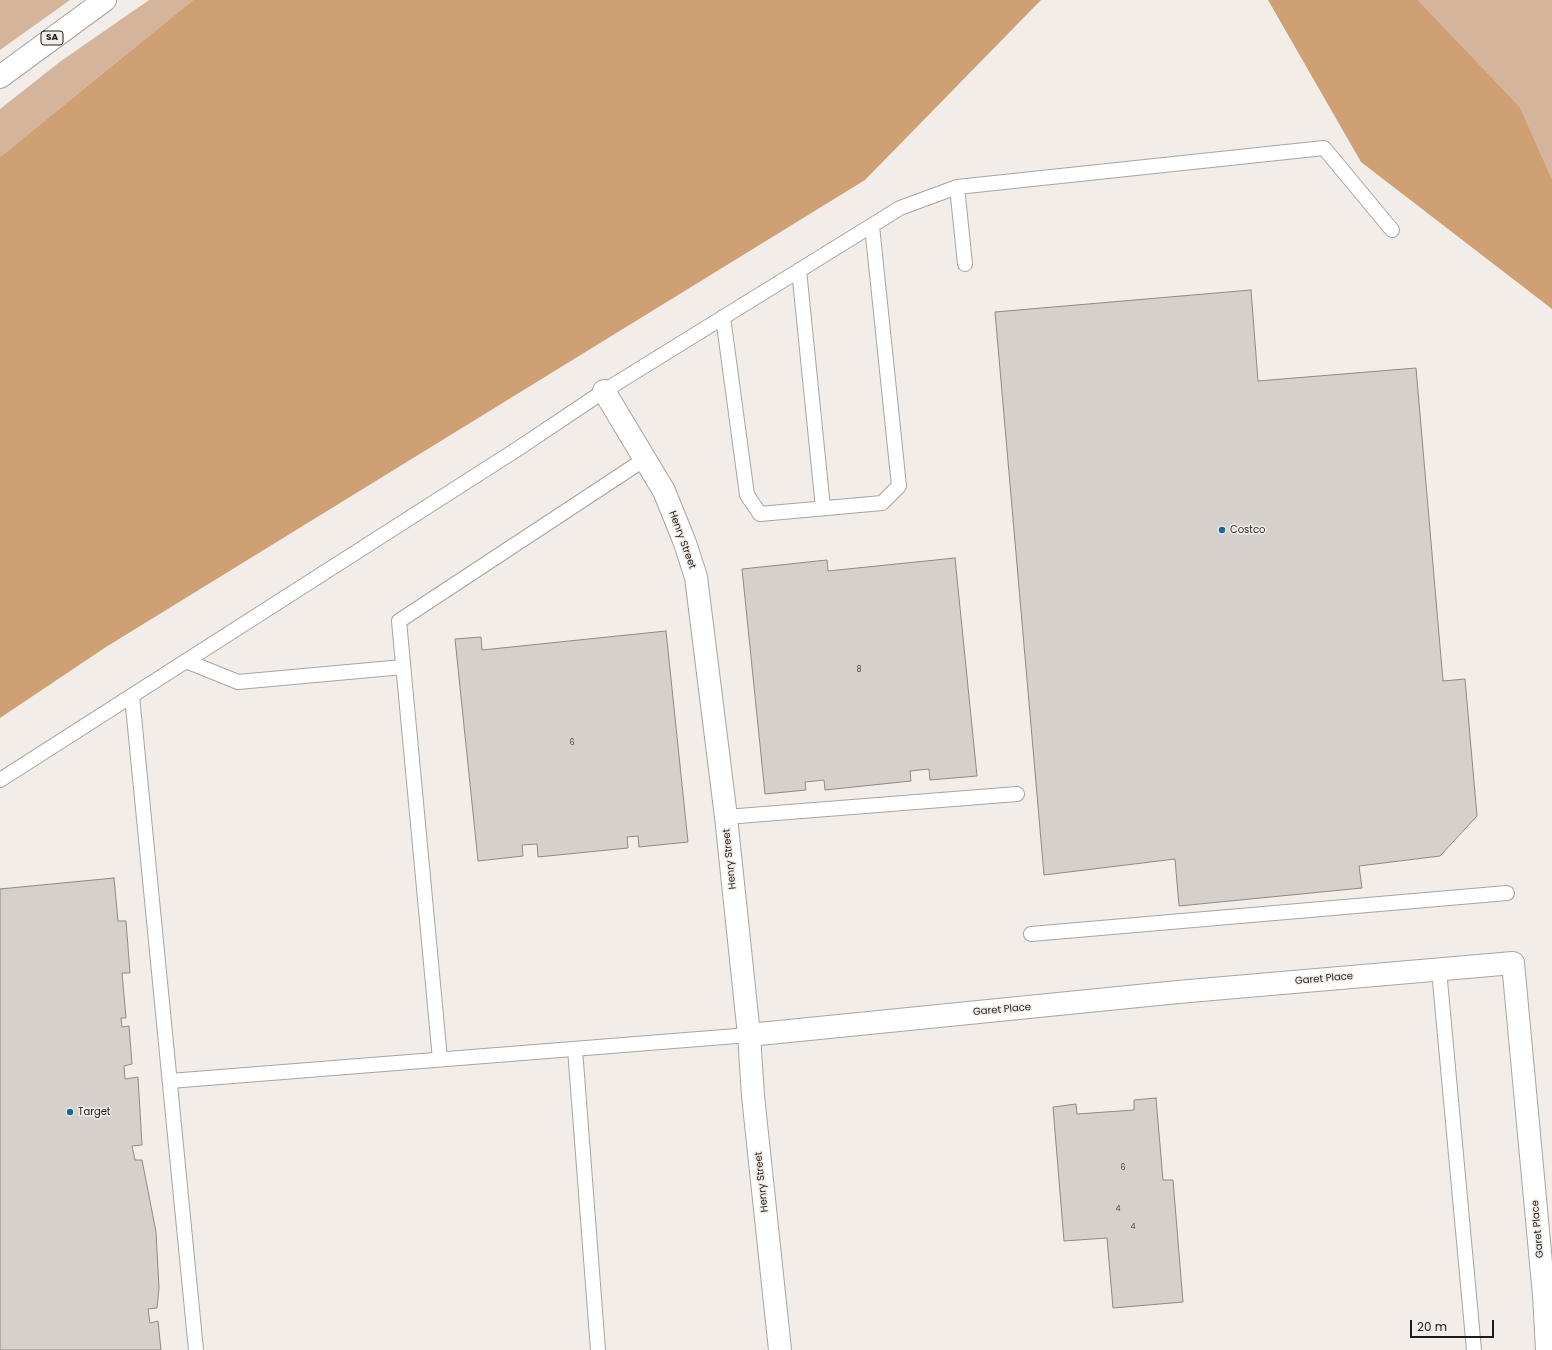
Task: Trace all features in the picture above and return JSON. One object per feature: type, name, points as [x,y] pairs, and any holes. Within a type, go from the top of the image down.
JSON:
[{"type":"main road","name":"SA","points":[[0,77],[105,0]]},
{"type":"main road","name":"Henry Street","points":[[604,391],[664,491],[685,543],[696,577],[726,817],[749,1034],[753,1096],[780,1350]]},
{"type":"main road","name":"Garet Place","points":[[749,1034],[1178,992],[1513,964],[1544,1294],[1547,1350]]},
{"type":"lane","points":[[0,780],[513,452],[604,391],[900,208],[957,187],[1324,148],[1392,230]]},
{"type":"lane","points":[[957,187],[965,264]]},
{"type":"lane","points":[[723,317],[747,495],[760,514],[882,503],[899,486],[872,226]]},
{"type":"lane","points":[[799,270],[823,508]]},
{"type":"lane","points":[[440,1059],[399,621],[645,459]]},
{"type":"lane","points":[[186,661],[238,682],[403,667]]},
{"type":"lane","points":[[132,696],[196,1350]]},
{"type":"lane","points":[[726,817],[1018,794]]},
{"type":"lane","points":[[1032,934],[1507,894]]},
{"type":"lane","points":[[1439,970],[1474,1350]]},
{"type":"lane","points":[[170,1081],[749,1034]]},
{"type":"lane","points":[[575,1049],[598,1350]]},
{"type":"shaded area","points":[[0,0],[70,0],[0,50]]},
{"type":"shaded area","points":[[149,0],[193,0],[0,157],[0,109],[61,61]]},
{"type":"shaded area","points":[[193,0],[1041,0],[865,180],[106,647],[0,718],[0,157]]},
{"type":"shaded area","points":[[1268,0],[1418,0],[1520,107],[1552,179],[1552,309],[1361,162]]},
{"type":"shaded area","points":[[1418,0],[1552,0],[1552,179],[1520,107]]},
{"type":"building","name":"Costco","points":[[1251,290],[1258,381],[1416,368],[1443,681],[1465,679],[1477,816],[1440,856],[1359,866],[1362,888],[1179,906],[1175,859],[1044,875],[995,312]]},
{"type":"building","points":[[955,558],[977,776],[930,780],[929,769],[910,771],[911,781],[825,790],[824,780],[805,782],[806,790],[765,794],[742,569],[827,560],[828,571]]},
{"type":"building","points":[[666,631],[688,842],[639,847],[638,836],[627,837],[628,848],[538,857],[537,844],[522,845],[523,856],[478,861],[455,639],[481,637],[482,650]]},
{"type":"building","name":"Target","points":[[114,878],[118,921],[126,921],[130,973],[122,973],[126,1018],[121,1018],[122,1027],[129,1026],[132,1064],[124,1066],[125,1079],[138,1077],[142,1145],[132,1146],[135,1160],[142,1160],[156,1232],[159,1288],[157,1308],[148,1309],[150,1323],[158,1321],[161,1350],[0,1350],[0,889]]},
{"type":"building","points":[[1156,1098],[1163,1180],[1173,1180],[1183,1302],[1113,1308],[1107,1238],[1064,1241],[1053,1107],[1076,1104],[1077,1114],[1134,1110],[1134,1100]]},
{"type":"place","name":"Costco","points":[[1222,530]]},
{"type":"place","name":"Target","points":[[70,1112]]}]
